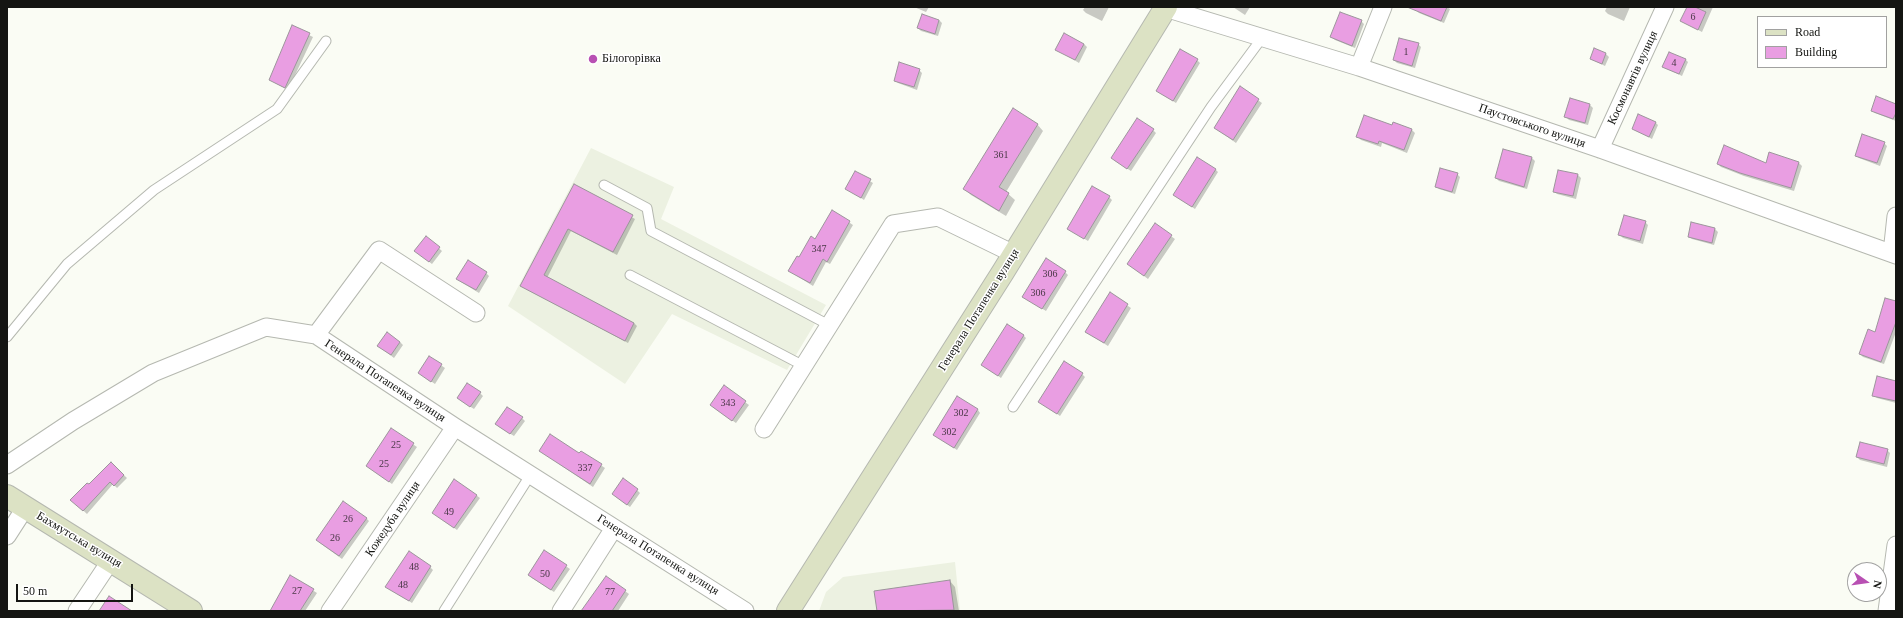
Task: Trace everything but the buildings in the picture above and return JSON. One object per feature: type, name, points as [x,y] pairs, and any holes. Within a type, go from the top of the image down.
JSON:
[{"type":"main road","name":"Генерала Потапенка вулиця","points":[[788,611],[1014,254],[1165,8]]},
{"type":"main road","name":"Бахмутська вулиця","points":[[7,496],[191,611]]},
{"type":"street","points":[[1359,67],[1383,7]]},
{"type":"street","name":"Космонавтів вулиця","points":[[1600,149],[1665,7]]},
{"type":"street","name":"Паустовського вулиця","points":[[1165,8],[1359,67],[1600,149],[1895,255]]},
{"type":"street","points":[[1895,255],[1892,245],[1896,216]]},
{"type":"street","points":[[764,429],[893,224],[938,217],[1014,254]]},
{"type":"street","points":[[316,335],[379,250],[476,313]]},
{"type":"street","name":"Генерала Потапенка вулиця","points":[[7,465],[73,421],[153,373],[266,327],[316,335],[455,427],[745,611]]},
{"type":"street","name":"Кожедуба вулиця","points":[[330,611],[455,427]]},
{"type":"street","points":[[7,536],[25,508]]},
{"type":"street","points":[[561,611],[614,528]]},
{"type":"street","points":[[1887,611],[1896,545]]},
{"type":"street","points":[[77,611],[111,560]]},
{"type":"lane","points":[[1013,407],[1211,107],[1262,38]]},
{"type":"lane","points":[[7,337],[67,264],[142,200],[154,190],[277,109],[326,41]]},
{"type":"lane","points":[[604,185],[647,208],[651,230],[829,325]]},
{"type":"lane","points":[[630,275],[804,366]]},
{"type":"lane","points":[[444,611],[531,474]]},
{"type":"shaded area","points":[[591,148],[674,187],[661,219],[826,305],[787,370],[672,314],[625,384],[508,306]]},
{"type":"shaded area","points":[[955,562],[960,611],[819,611],[826,592],[843,577]]},
{"type":"place","name":"Білогорівка","points":[[593,59]]}]
